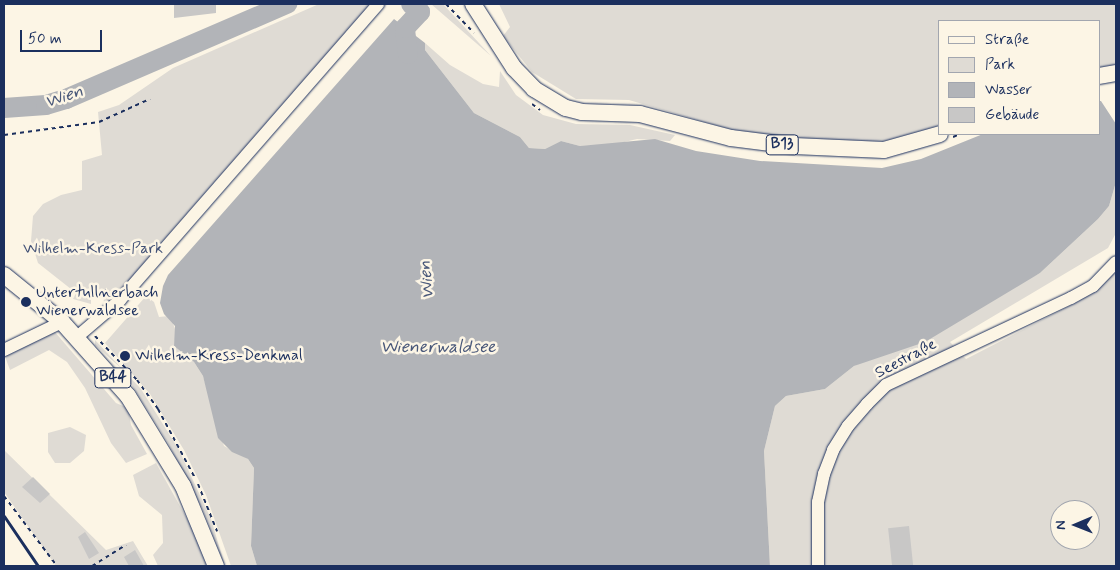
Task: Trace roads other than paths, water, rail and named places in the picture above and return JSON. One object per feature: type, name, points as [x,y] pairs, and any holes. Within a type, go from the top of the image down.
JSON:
[{"type":"main road","name":"B13","points":[[474,4],[514,68],[534,89],[566,108],[625,113],[663,119],[751,142],[848,150],[901,148],[938,135]]},
{"type":"main road","points":[[1100,76],[1116,73]]},
{"type":"main road","name":"B44","points":[[4,275],[62,322],[128,396],[157,439],[198,517],[216,566]]},
{"type":"street","points":[[77,337],[120,300],[378,4]]},
{"type":"street","name":"Seestraße","points":[[818,566],[818,502],[824,474],[833,450],[848,426],[867,404],[886,385],[1071,298],[1092,286],[1116,262]]},
{"type":"street","points":[[4,350],[62,322]]},
{"type":"water","name":"Wienerwaldsee","points":[[394,19],[425,43],[425,50],[474,113],[520,137],[529,148],[545,149],[561,141],[580,146],[655,139],[696,151],[760,161],[882,168],[921,159],[981,135],[1100,135],[1100,101],[1116,124],[1116,182],[1109,206],[1098,219],[1040,273],[925,342],[854,366],[825,389],[786,396],[775,406],[764,451],[770,566],[257,566],[251,546],[254,468],[248,459],[232,452],[218,438],[203,376],[194,362],[174,346],[175,326],[164,314],[160,303],[163,286],[168,275]]},
{"type":"waterway","name":"Wien","points":[[4,108],[46,105],[66,99],[287,4]]},
{"type":"waterway","name":"Wien","points":[[408,54],[405,28],[420,12],[411,4]]},
{"type":"railway","points":[[4,516],[38,566]]},
{"type":"place","name":"Untertullnerbach Wienerwaldsee","points":[[26,302]]},
{"type":"place","name":"Wilhelm-Kress-Denkmal","points":[[125,356]]},
{"type":"park label","name":"Wilhelm-Kress-Park","points":[[93,249]]}]
